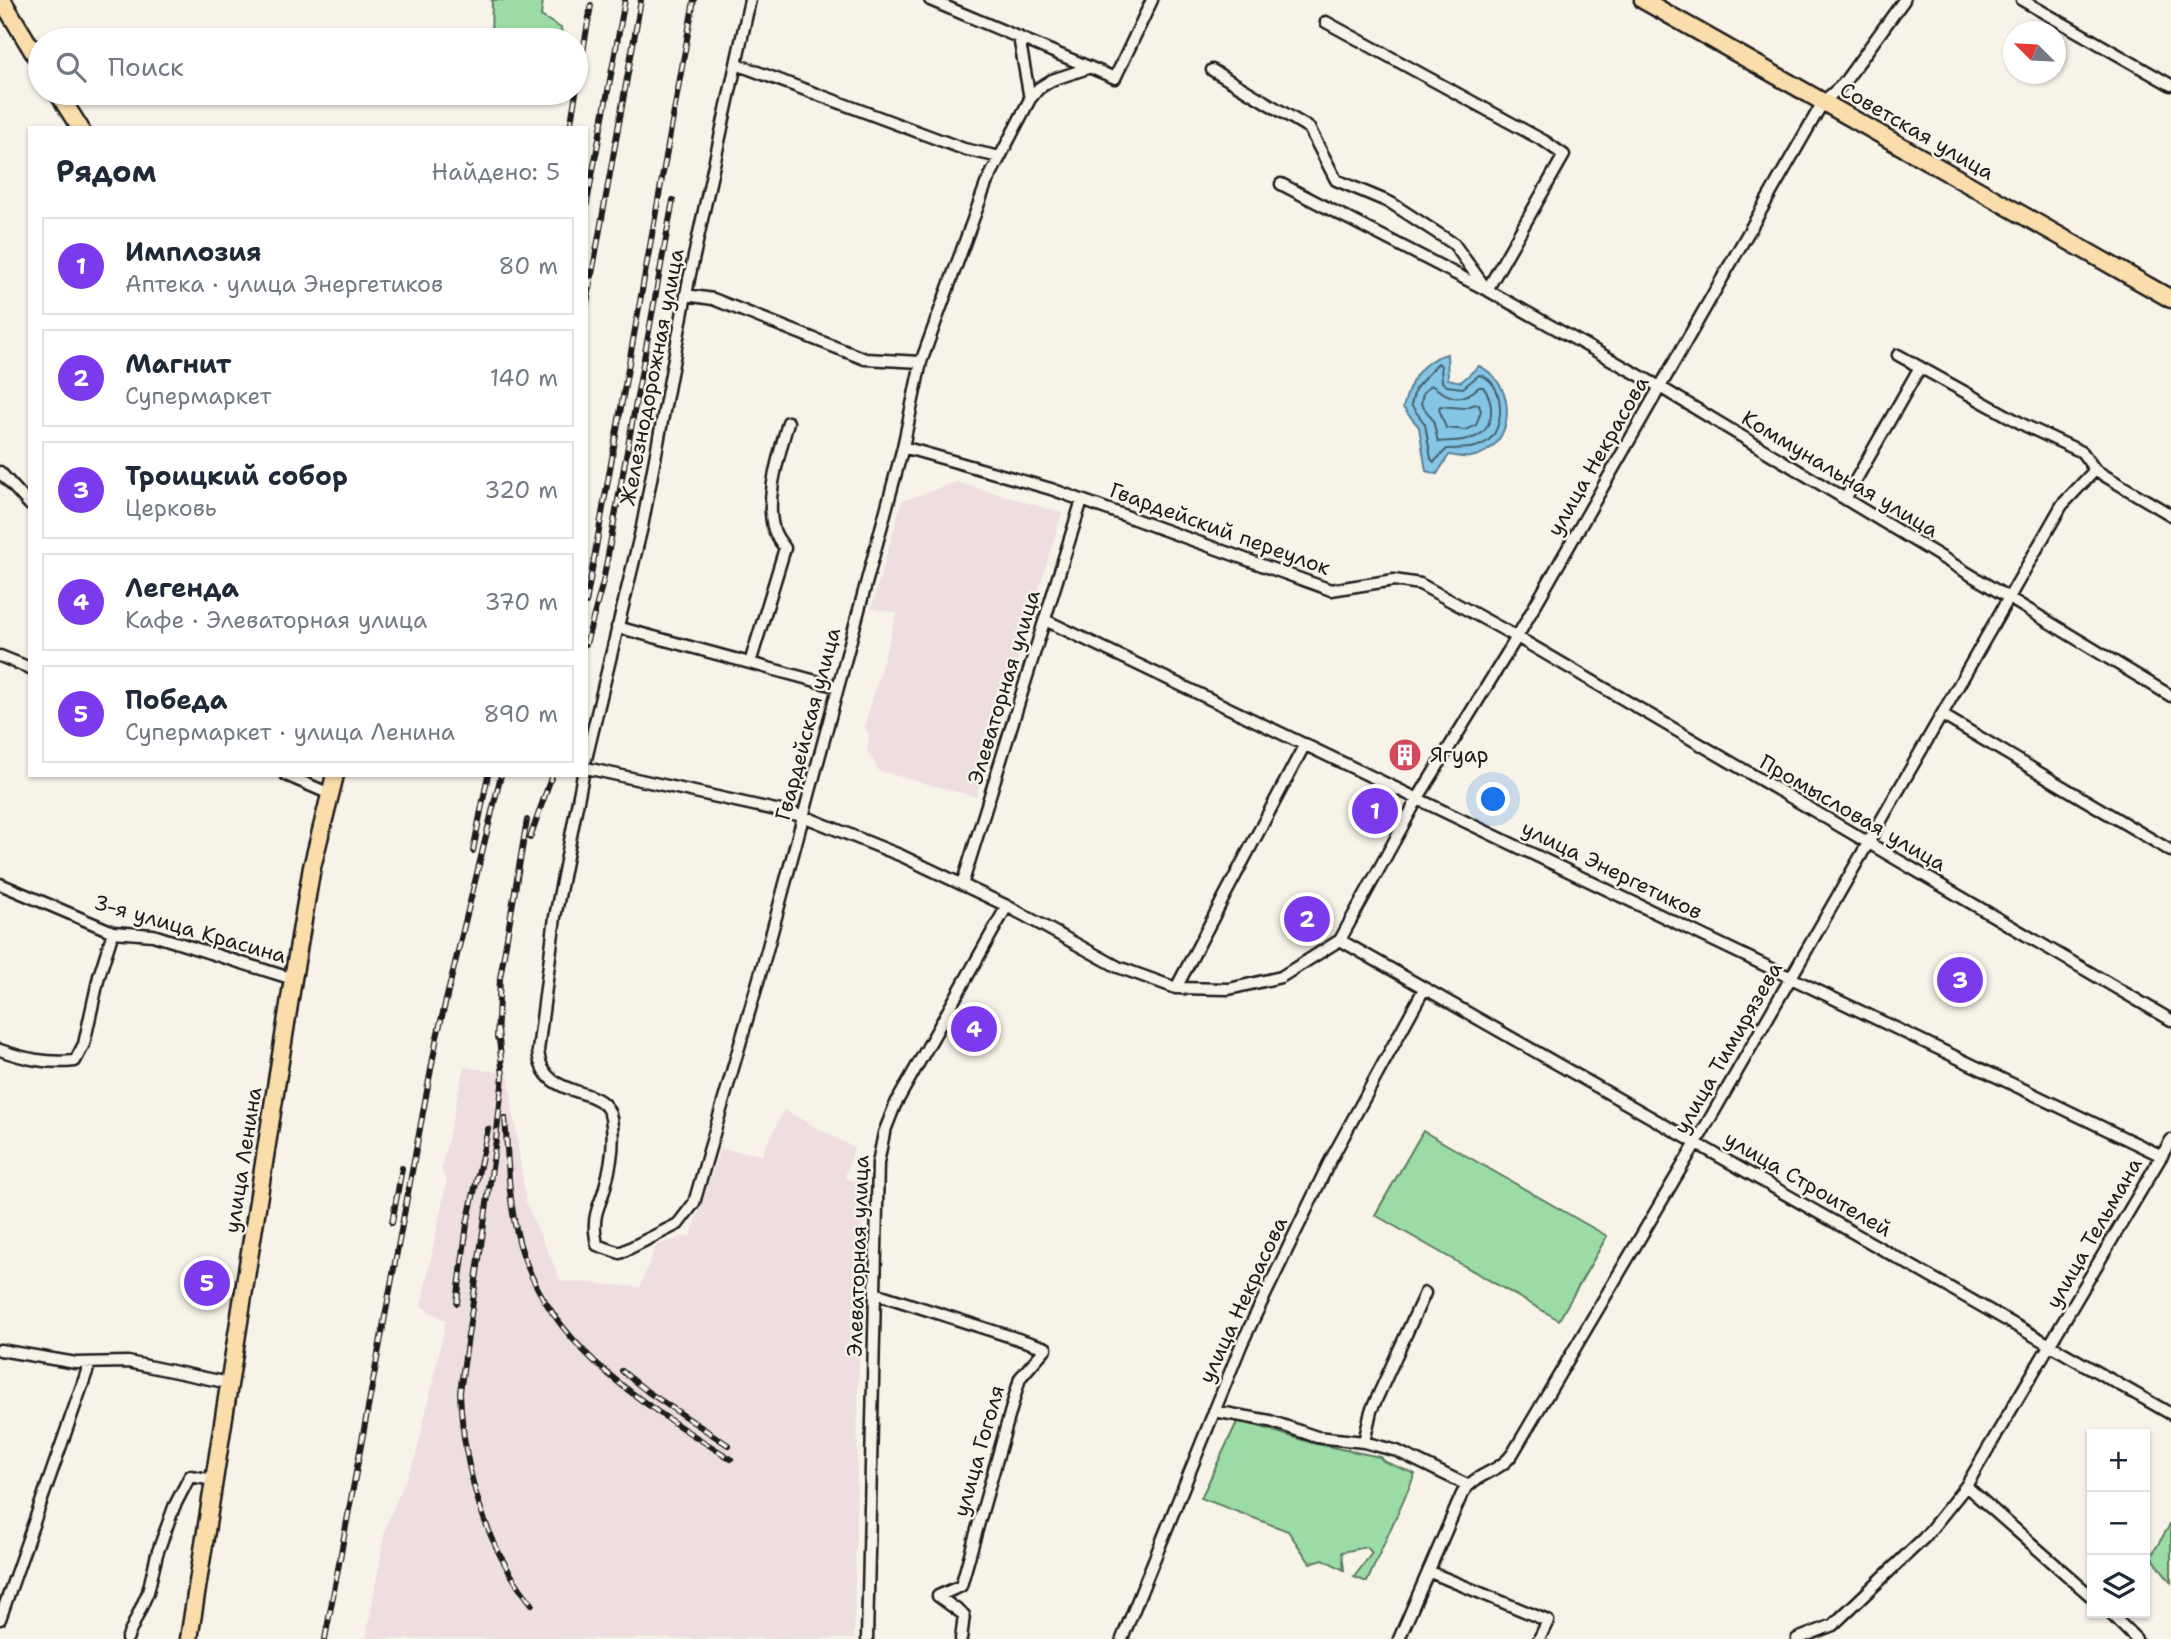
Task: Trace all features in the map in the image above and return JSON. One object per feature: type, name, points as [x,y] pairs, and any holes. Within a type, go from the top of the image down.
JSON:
[{"type":"main road","points":[[2,0],[28,43]]},
{"type":"main road","name":"Советская улица","points":[[1643,0],[2171,299]]},
{"type":"main road","points":[[66,105],[79,126]]},
{"type":"main road","name":"улица Ленина","points":[[189,1639],[293,979],[312,867],[334,777]]},
{"type":"street","name":"Железнодорожная улица","points":[[588,751],[642,527],[686,295],[750,0]]},
{"type":"street","points":[[930,0],[1088,68]]},
{"type":"street","name":"Гвардейская улица","points":[[583,777],[555,917],[538,1051],[539,1066],[550,1079],[566,1090],[590,1095],[606,1105],[611,1116],[612,1160],[594,1224],[597,1245],[620,1253],[678,1224],[694,1203],[903,447],[921,362],[986,184],[1030,99],[1039,88],[1052,80],[1088,68],[1115,78],[1152,0]]},
{"type":"street","name":"улица Некрасова","points":[[1339,940],[1418,798],[1517,637],[1823,102],[1843,84],[1904,0]]},
{"type":"street","points":[[2022,0],[2171,85]]},
{"type":"street","points":[[1326,22],[1544,141],[1564,155],[1486,290]]},
{"type":"street","points":[[1019,37],[1030,99]]},
{"type":"street","points":[[737,64],[964,149],[1000,157]]},
{"type":"street","name":"Коммунальная улица","points":[[1212,70],[1309,128],[1336,180],[1391,203],[1454,244],[1486,290]]},
{"type":"street","name":"Коммунальная улица","points":[[1281,184],[1486,290],[1660,387],[2171,696]]},
{"type":"street","points":[[686,295],[713,299],[865,359],[921,362]]},
{"type":"street","points":[[1898,355],[2026,426],[2082,452],[2095,470],[2171,515]]},
{"type":"street","points":[[1845,499],[1920,367]]},
{"type":"street","points":[[750,663],[785,548],[774,531],[771,512],[775,477],[788,422]]},
{"type":"street","name":"Гвардейский переулок","points":[[903,447],[1051,489],[1331,590],[1394,580],[1420,584],[1517,637]]},
{"type":"street","name":"улица Тимирязева","points":[[1467,1485],[1505,1465],[1696,1143],[2062,505],[2095,470]]},
{"type":"street","points":[[0,472],[28,503]]},
{"type":"street","name":"Элеваторная улица","points":[[962,884],[1082,500]]},
{"type":"street","name":"улица Энергетиков","points":[[1045,620],[2162,1156]]},
{"type":"street","points":[[617,626],[838,687]]},
{"type":"street","name":"Промысловая улица","points":[[1517,637],[2171,1020]]},
{"type":"street","points":[[0,656],[28,666]]},
{"type":"street","points":[[1942,715],[2171,850]]},
{"type":"street","points":[[1176,988],[1305,744]]},
{"type":"street","points":[[588,768],[803,816],[902,856],[1007,905],[1118,967],[1176,988],[1229,989],[1281,977],[1339,940]]},
{"type":"street","points":[[291,777],[330,794]]},
{"type":"street","name":"3-я улица Красина","points":[[0,884],[113,932],[153,935],[293,979]]},
{"type":"street","name":"Элеваторная улица","points":[[867,1639],[878,1163],[884,1133],[895,1105],[1007,905]]},
{"type":"street","points":[[0,1050],[27,1060],[58,1063],[75,1061],[84,1044],[99,976],[113,932]]},
{"type":"street","name":"улица Строителей","points":[[1339,940],[2171,1414]]},
{"type":"street","name":"улица Некрасова","points":[[1122,1639],[1242,1343],[1329,1163],[1424,989]]},
{"type":"street","name":"улица Тельмана","points":[[1966,1486],[2171,1140]]},
{"type":"street","name":"улица Гоголя","points":[[875,1293],[1046,1348],[1020,1378],[961,1587],[938,1596],[964,1615],[961,1639]]},
{"type":"street","points":[[1364,1442],[1371,1410],[1425,1293]]},
{"type":"street","points":[[0,1350],[76,1363],[128,1362],[229,1383]]},
{"type":"street","points":[[0,1619],[90,1363]]},
{"type":"street","points":[[1214,1411],[1270,1421],[1317,1437],[1364,1442],[1397,1451],[1467,1485],[1399,1639]]},
{"type":"street","points":[[127,1639],[148,1592],[157,1554],[174,1507],[190,1476],[214,1480]]},
{"type":"street","points":[[1797,1639],[1833,1625],[1924,1538],[1966,1486],[2087,1593]]},
{"type":"street","points":[[1430,1572],[1548,1622],[1539,1639]]},
{"type":"street","points":[[2115,1618],[2136,1639]]},
{"type":"shaded area","points":[[957,482],[1062,513],[976,797],[879,771],[867,750],[869,735],[864,727],[897,613],[871,608],[902,501]]},
{"type":"shaded area","points":[[464,1067],[508,1074],[526,1203],[561,1281],[640,1287],[656,1245],[691,1235],[720,1148],[762,1155],[784,1110],[854,1148],[845,1178],[858,1182],[862,1190],[854,1639],[366,1639],[386,1525],[416,1456],[446,1321],[421,1306],[447,1180],[441,1170]]},
{"type":"green space","points":[[492,0],[543,0],[541,16],[561,28],[491,28]]},
{"type":"green space","points":[[1423,1131],[1607,1236],[1559,1320],[1375,1215]]},
{"type":"green space","points":[[1238,1420],[1312,1443],[1380,1457],[1383,1461],[1415,1474],[1367,1582],[1354,1577],[1372,1553],[1367,1547],[1342,1552],[1344,1570],[1323,1559],[1310,1563],[1288,1531],[1201,1498]]},
{"type":"green space","points":[[2171,1523],[2171,1582],[2151,1556]]},
{"type":"water","points":[[1447,354],[1448,379],[1461,382],[1479,366],[1492,375],[1506,400],[1507,415],[1497,442],[1486,451],[1471,457],[1449,455],[1437,474],[1426,471],[1419,427],[1403,408],[1417,374],[1430,361]]},
{"type":"railway","points":[[588,197],[625,0]]},
{"type":"railway","points":[[588,297],[641,0]]},
{"type":"railway","points":[[588,592],[694,0]]},
{"type":"railway","points":[[587,28],[591,5]]},
{"type":"railway","points":[[570,126],[574,105]]},
{"type":"railway","points":[[588,637],[603,582],[673,200]]},
{"type":"railway","points":[[473,851],[488,777]]},
{"type":"railway","points":[[325,1639],[437,1037],[501,777]]},
{"type":"railway","points":[[530,838],[551,777]]},
{"type":"railway","points":[[497,1038],[500,978],[527,820]]},
{"type":"railway","points":[[498,1030],[503,1076],[460,1392],[466,1448],[479,1504],[501,1557],[532,1604]]},
{"type":"railway","points":[[505,1118],[516,1229],[528,1269],[547,1305],[598,1365],[629,1391],[731,1459]]},
{"type":"railway","points":[[457,1303],[467,1224],[488,1129]]},
{"type":"railway","points":[[392,1223],[402,1168]]},
{"type":"railway","points":[[622,1371],[648,1392],[728,1445]]},
{"type":"place","name":"Ягуар","points":[[1405,755]]},
{"type":"place","name":"Имплозия","points":[[1375,811]]},
{"type":"place","name":"Магнит","points":[[1307,919]]},
{"type":"place","name":"Троицкий собор","points":[[1960,980]]},
{"type":"place","name":"Легенда","points":[[974,1029]]},
{"type":"place","name":"Победа","points":[[207,1283]]}]
